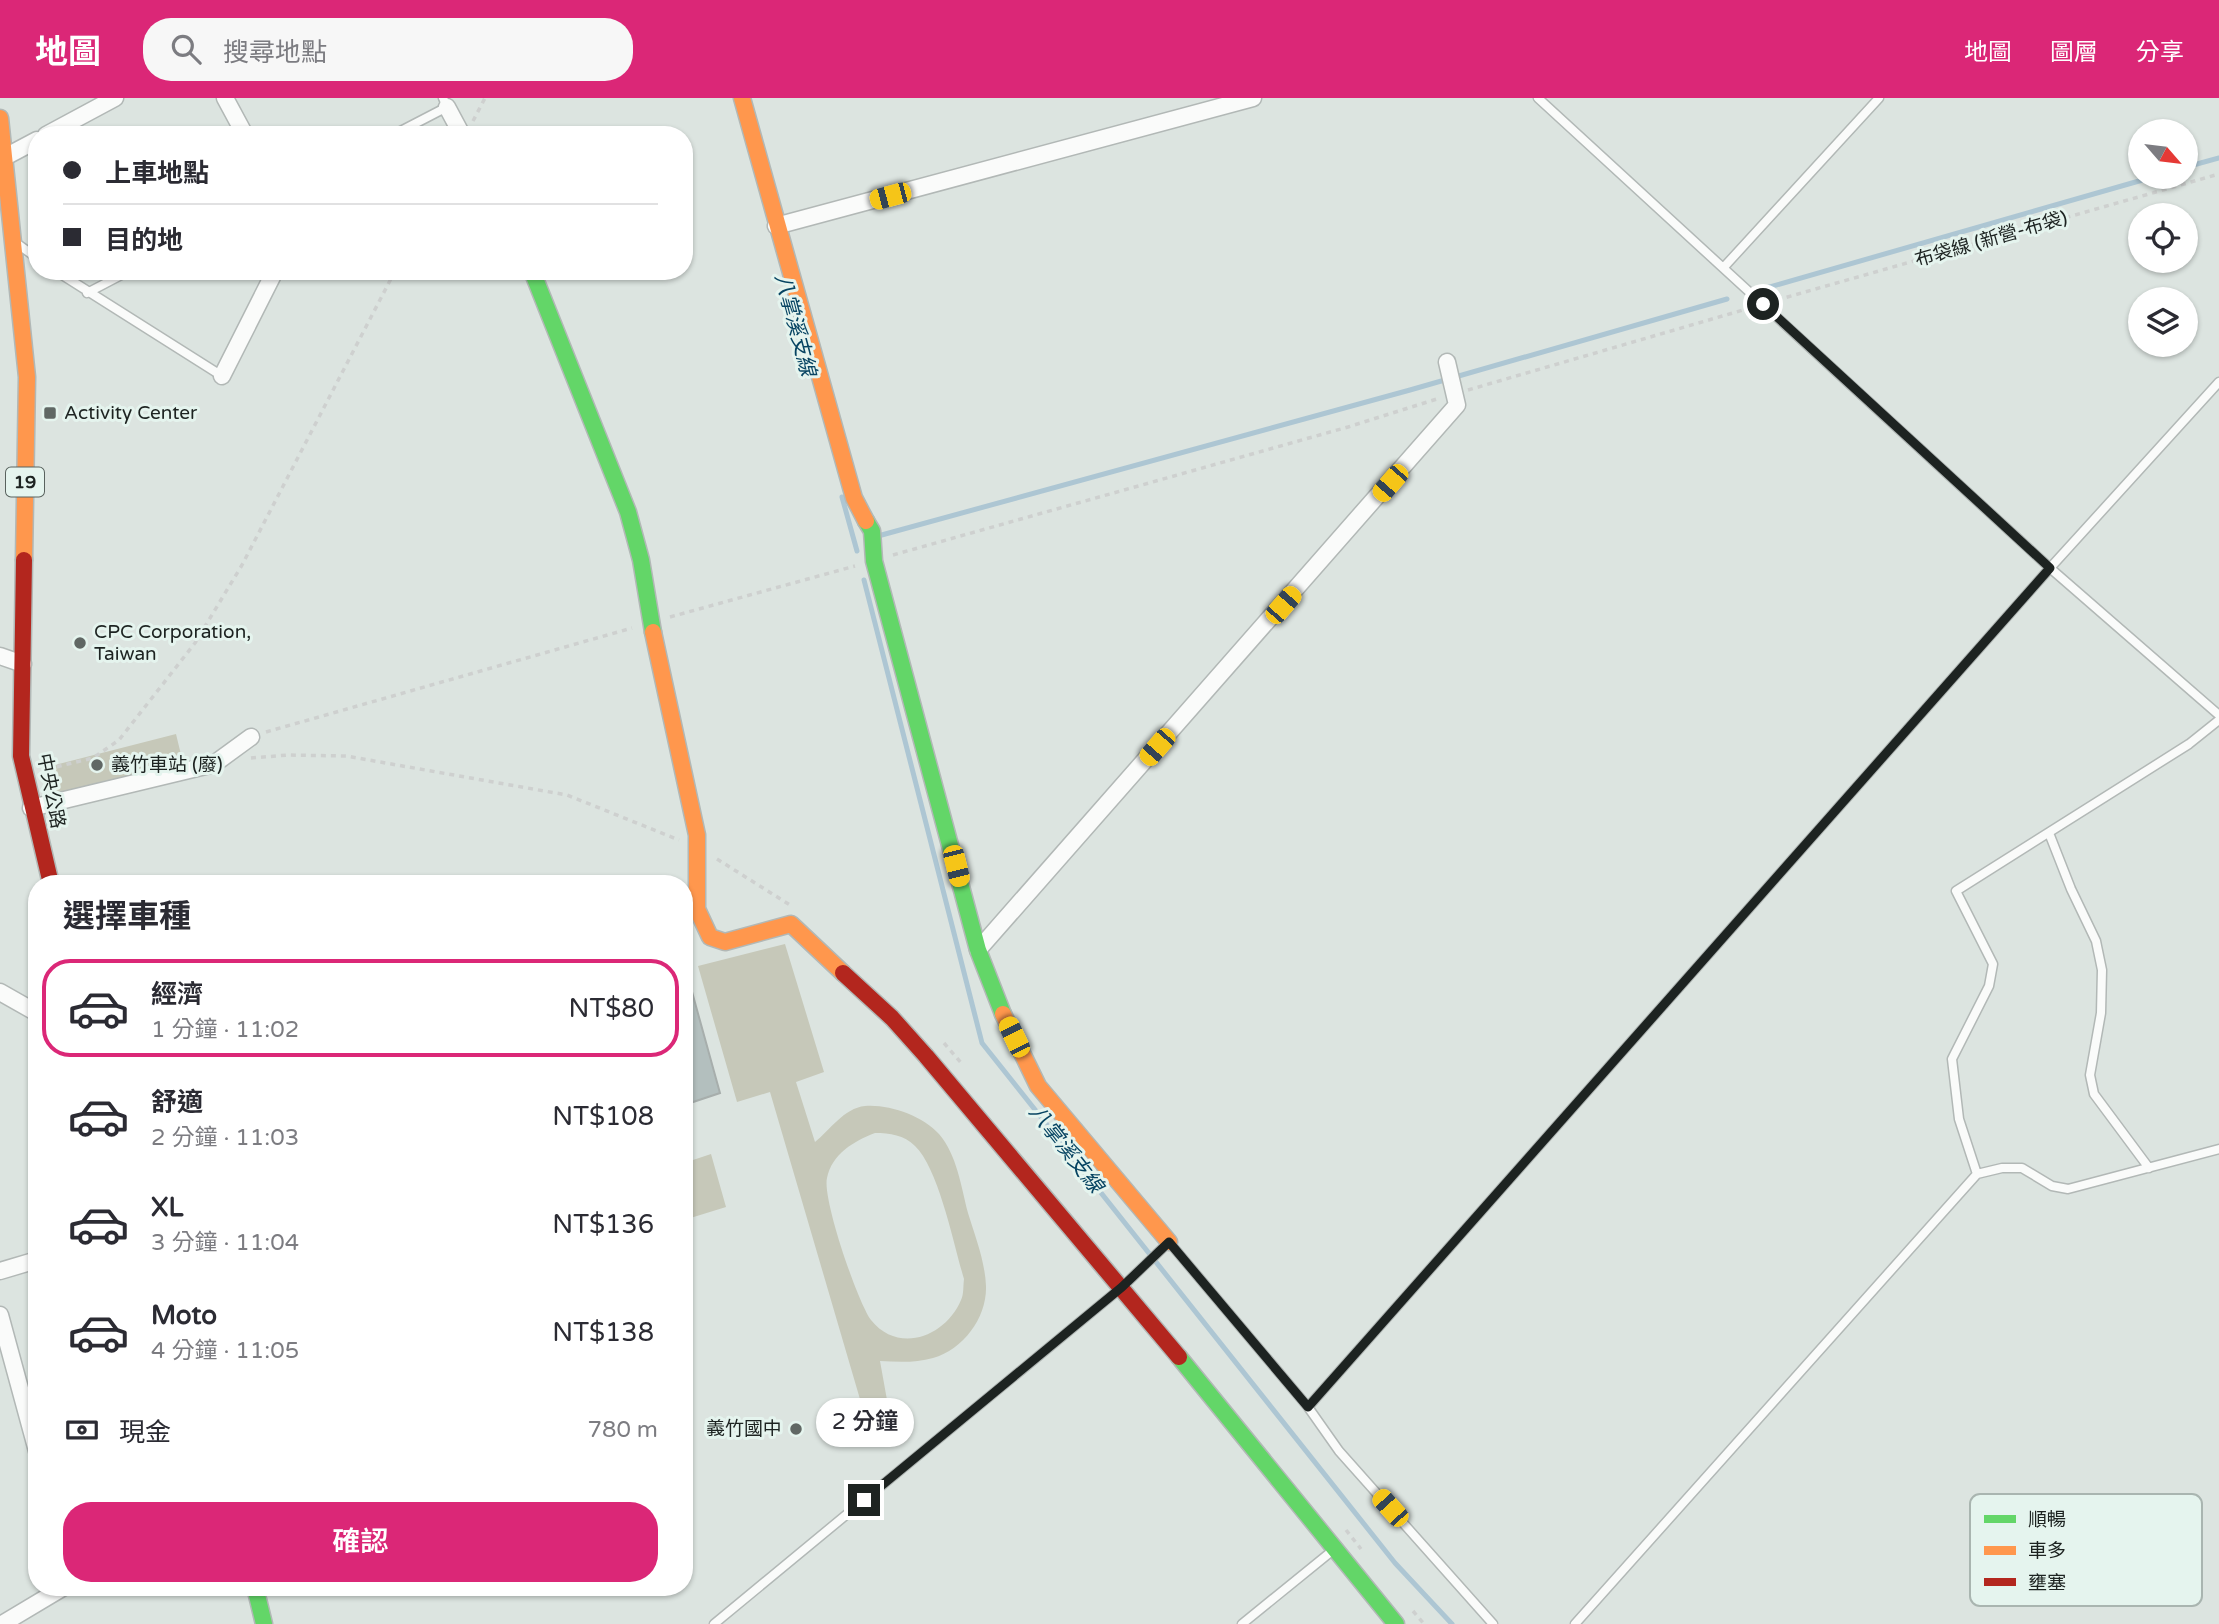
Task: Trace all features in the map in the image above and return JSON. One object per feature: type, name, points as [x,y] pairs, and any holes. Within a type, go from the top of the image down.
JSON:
[{"type":"street","points":[[63,126],[115,98]]},
{"type":"street","points":[[225,98],[240,126]]},
{"type":"street","points":[[742,98],[853,498],[872,531],[873,557],[978,950],[1002,1012],[1038,1086],[1165,1246]]},
{"type":"street","points":[[776,226],[1253,98]]},
{"type":"street","points":[[445,102],[464,126]]},
{"type":"street","name":"中央公路","points":[[0,118],[6,242],[27,377],[21,756],[49,875]]},
{"type":"street","points":[[2,157],[28,144]]},
{"type":"street","points":[[222,376],[270,280]]},
{"type":"street","points":[[536,280],[628,512],[641,560],[651,622],[697,835],[697,909],[710,937],[724,942],[791,924],[909,1037],[1122,1287],[1333,1550],[1396,1624]]},
{"type":"street","points":[[978,950],[1457,405],[1451,378]]},
{"type":"street","points":[[0,656],[23,664]]},
{"type":"street","points":[[31,808],[214,764],[251,737]]},
{"type":"street","points":[[0,992],[28,1008]]},
{"type":"street","points":[[0,1271],[28,1263]]},
{"type":"street","points":[[0,1315],[28,1418]]},
{"type":"street","points":[[2,1624],[49,1596]]},
{"type":"street","points":[[257,1596],[264,1624]]},
{"type":"lane","points":[[1538,98],[2050,568],[2219,718],[2189,744],[1956,891],[1993,964],[1989,986],[1952,1059],[1959,1119],[1977,1174]]},
{"type":"lane","points":[[1724,267],[1879,98]]},
{"type":"lane","points":[[407,126],[445,102]]},
{"type":"lane","points":[[6,242],[28,253]]},
{"type":"lane","points":[[69,280],[222,376]]},
{"type":"lane","points":[[87,293],[112,280]]},
{"type":"lane","points":[[1308,1407],[2050,568],[2219,382]]},
{"type":"lane","points":[[2049,833],[2071,889],[2096,940],[2102,970],[2101,1013],[2090,1076],[2094,1094],[2149,1168]]},
{"type":"lane","points":[[1575,1624],[1977,1174],[2002,1168],[2022,1168],[2052,1185],[2068,1189],[2219,1149]]},
{"type":"lane","points":[[714,1624],[1122,1287],[1165,1246],[1308,1407],[1339,1451],[1493,1624]]},
{"type":"lane","points":[[1242,1624],[1333,1550]]},
{"type":"path","points":[[468,126],[485,98]]},
{"type":"path","name":"布袋線 (新營-布袋)","points":[[251,737],[873,557],[1348,427],[1451,378],[1763,304],[2219,174]]},
{"type":"path","points":[[55,802],[46,769],[93,758],[119,740],[195,643],[242,565],[390,280]]},
{"type":"green space","points":[[176,734],[183,763],[55,797],[47,767]]},
{"type":"green space","points":[[785,944],[824,1072],[796,1082],[815,1142],[850,1111],[874,1106],[905,1112],[924,1122],[939,1134],[950,1151],[984,1267],[985,1298],[972,1330],[944,1354],[920,1361],[880,1361],[887,1400],[862,1406],[770,1092],[737,1102],[698,966]],"holes":[[[875,1133],[897,1135],[906,1139],[924,1157],[938,1189],[964,1279],[962,1298],[954,1313],[945,1323],[921,1337],[895,1337],[882,1331],[871,1320],[850,1273],[830,1207],[827,1178],[834,1162],[852,1144]]]},
{"type":"green space","points":[[711,1154],[726,1207],[693,1217],[693,1160]]},
{"type":"building","points":[[693,995],[720,1093],[693,1102]]},
{"type":"waterway","points":[[2198,164],[2219,158]]},
{"type":"waterway","points":[[1759,290],[2128,184]]},
{"type":"waterway","points":[[878,536],[1410,390],[1727,299]]},
{"type":"waterway","name":"八掌溪支線","points":[[842,497],[857,551]]},
{"type":"waterway","name":"八掌溪支線","points":[[864,580],[982,1043],[1395,1563],[1452,1624]]},
{"type":"traffic: fast","points":[[536,280],[628,512],[641,560],[653,632]]},
{"type":"traffic: fast","points":[[866,521],[872,531],[874,561],[978,950],[1003,1014]]},
{"type":"traffic: fast","points":[[1179,1357],[1396,1624]]},
{"type":"traffic: fast","points":[[257,1596],[264,1624]]},
{"type":"traffic: slow","points":[[742,98],[854,498],[866,521]]},
{"type":"traffic: slow","points":[[0,118],[27,377],[24,560]]},
{"type":"traffic: slow","points":[[653,632],[697,835],[697,909],[710,937],[725,942],[791,924],[843,973]]},
{"type":"traffic: slow","points":[[1003,1014],[1038,1086],[1169,1242]]},
{"type":"traffic: jam","points":[[24,560],[21,756],[49,875]]},
{"type":"traffic: jam","points":[[843,973],[892,1018],[926,1056],[1179,1357]]},
{"type":"place","name":"Activity Center","points":[[50,413]]},
{"type":"place","name":"CPC Corporation, Taiwan","points":[[80,643]]},
{"type":"place","name":"義竹車站 (廢)","points":[[97,765]]},
{"type":"place","name":"義竹國中","points":[[796,1429]]},
{"type":"route","points":[[864,1500],[1122,1287],[1169,1242],[1308,1407],[2050,568],[1763,304]]}]
